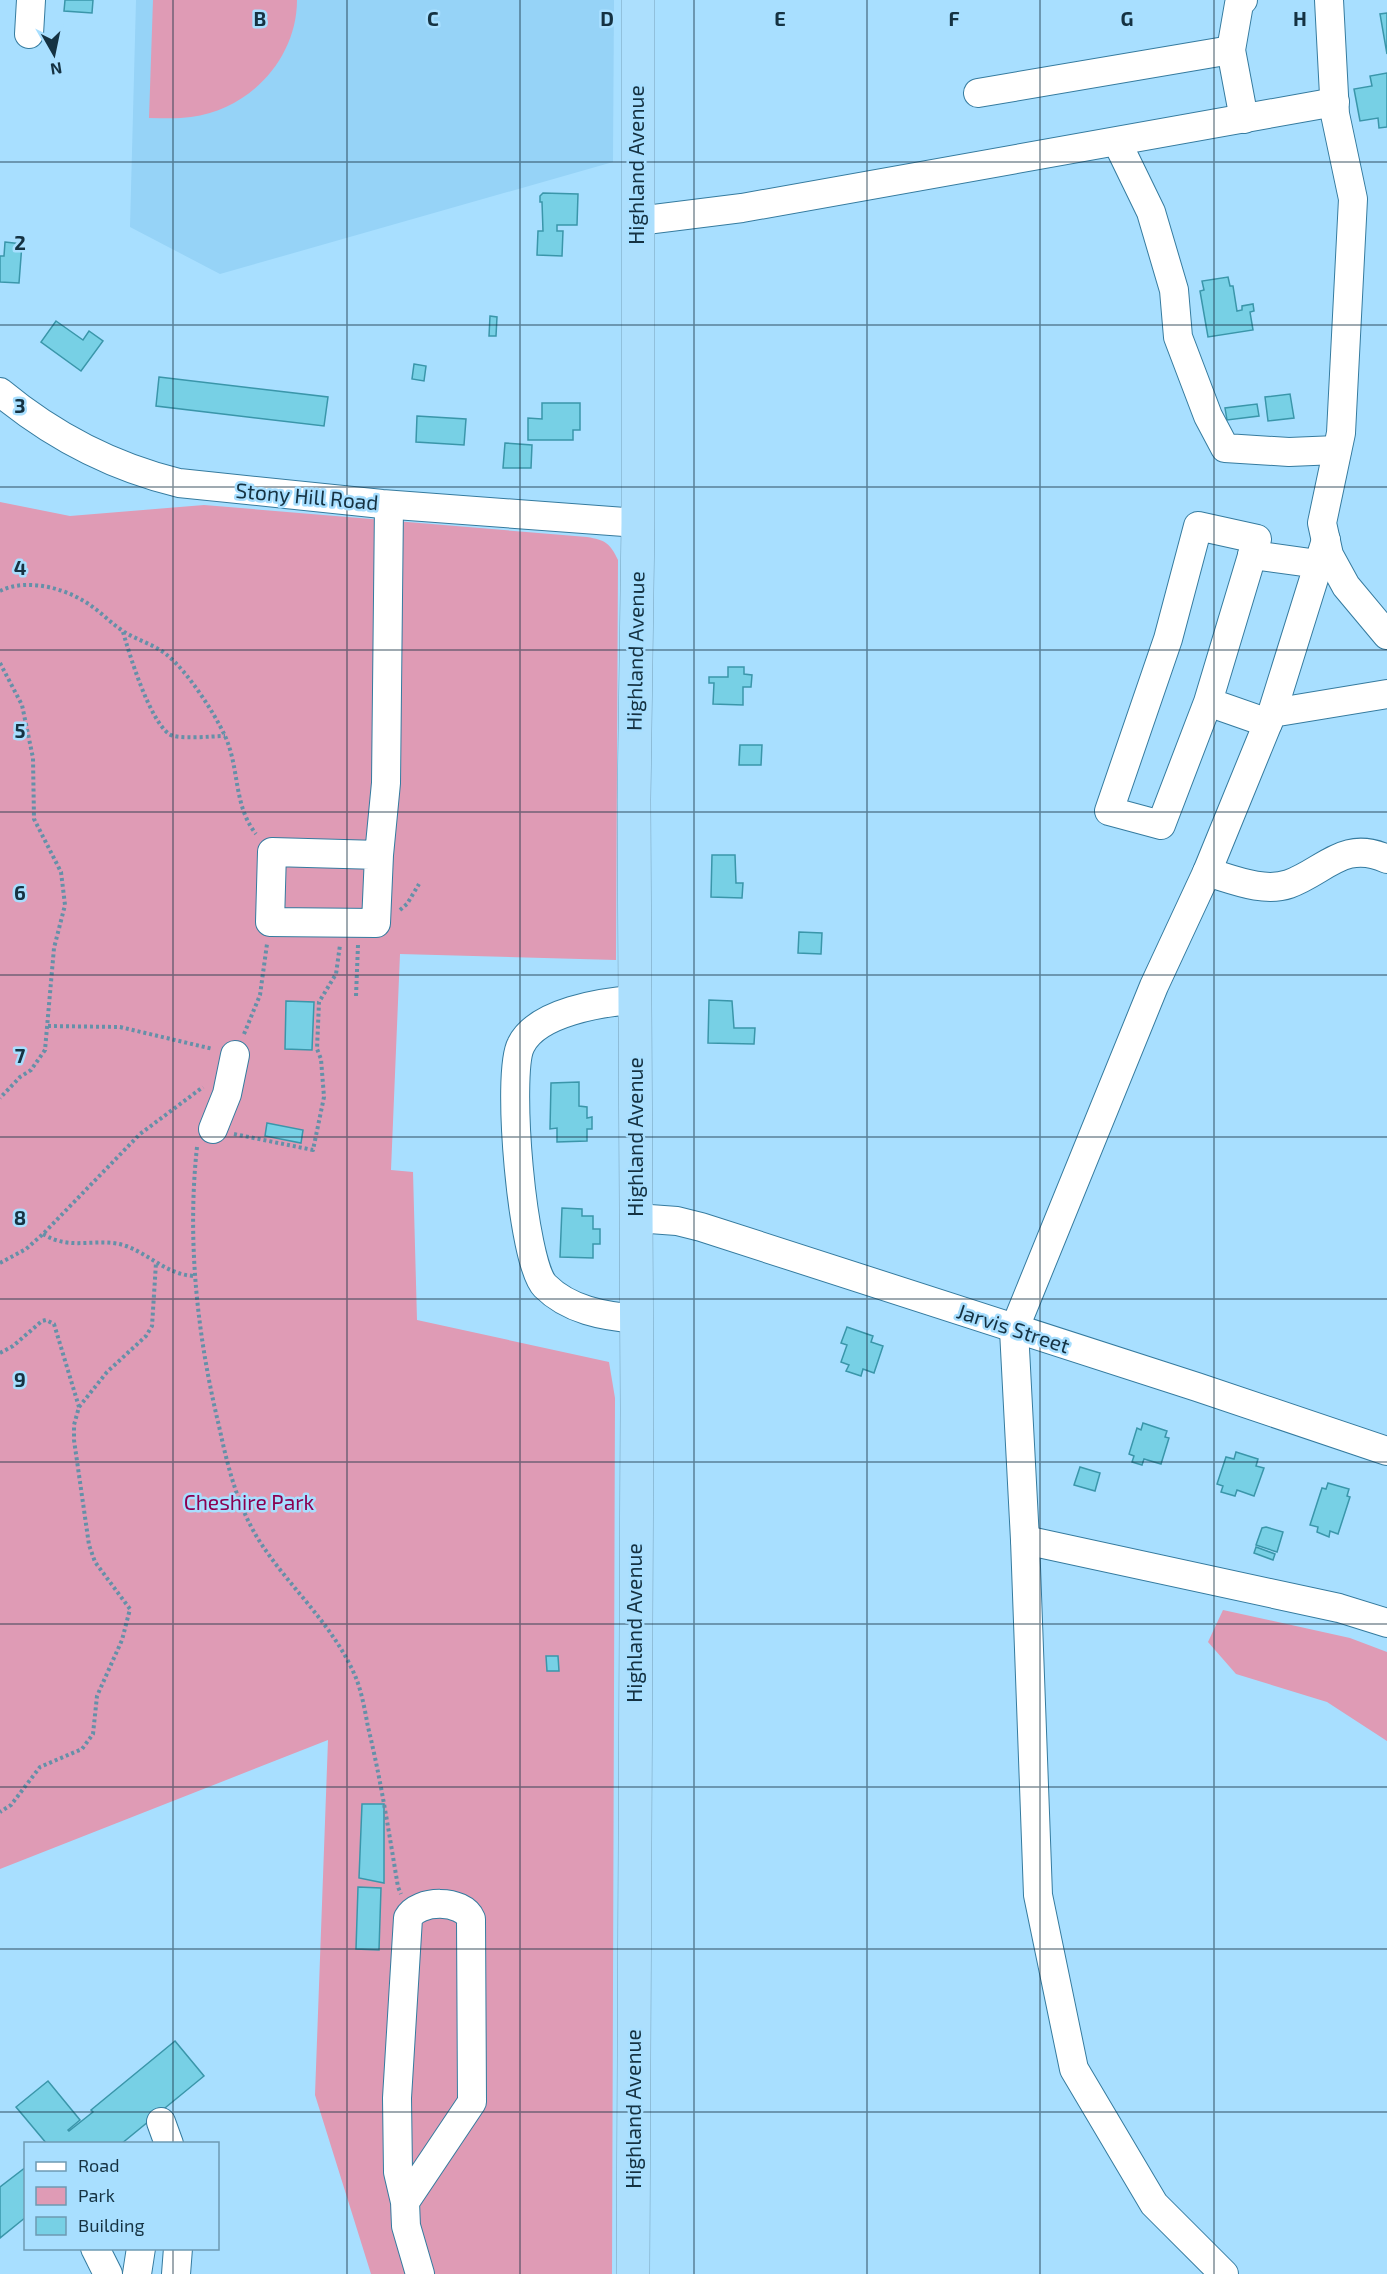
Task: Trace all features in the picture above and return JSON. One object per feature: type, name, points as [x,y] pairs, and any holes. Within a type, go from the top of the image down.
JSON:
[{"type":"highway","name":"Highland Avenue","points":[[633,2274],[638,0]]},
{"type":"street","points":[[28,34],[31,0]]},
{"type":"street","points":[[1243,0],[1239,4],[1231,50],[1244,119]]},
{"type":"street","points":[[1224,2274],[1154,2204],[1074,2069],[1038,1895],[1025,1540],[1014,1330],[1154,986],[1207,872],[1270,718],[1322,552],[1322,523],[1341,433],[1353,199],[1335,102],[1329,0]]},
{"type":"street","points":[[978,93],[1231,50]]},
{"type":"street","points":[[638,220],[742,208],[1335,102]]},
{"type":"street","points":[[1118,142],[1151,212],[1174,290],[1178,337],[1208,416],[1225,448],[1289,452],[1337,450]]},
{"type":"street","name":"Stony Hill Road","points":[[0,392],[22,410],[88,450],[148,475],[213,488],[389,505],[638,523]]},
{"type":"street","points":[[379,855],[272,852],[270,922],[376,923],[379,855],[386,783],[389,505]]},
{"type":"street","points":[[1198,526],[1257,539],[1208,702],[1161,825],[1109,811],[1168,639],[1198,526]]},
{"type":"street","points":[[1252,555],[1322,552],[1329,555],[1346,586],[1387,635]]},
{"type":"street","points":[[1208,702],[1270,718],[1387,694]]},
{"type":"street","points":[[1207,872],[1262,887],[1288,884],[1325,862],[1353,852],[1387,860]]},
{"type":"street","points":[[635,1000],[581,1008],[548,1020],[532,1031],[520,1045],[516,1065],[516,1107],[522,1202],[531,1251],[543,1284],[569,1304],[612,1317],[636,1319]]},
{"type":"street","points":[[213,1130],[230,1085],[235,1055]]},
{"type":"street","name":"Jarvis Street","points":[[636,1218],[677,1221],[701,1227],[1014,1330],[1197,1387],[1387,1451]]},
{"type":"street","points":[[1025,1540],[1339,1608],[1387,1623]]},
{"type":"street","points":[[405,2202],[472,2102],[474,2090],[471,1919],[468,1912],[460,1907],[434,1905],[411,1911],[408,1918],[397,2098],[398,2172],[405,2202],[406,2226],[420,2274]]},
{"type":"street","points":[[96,2250],[108,2274]]},
{"type":"street","points":[[137,2274],[141,2250]]},
{"type":"street","points":[[176,2274],[178,2250]]},
{"type":"path","points":[[0,591],[12,585],[30,585],[62,592],[93,606],[122,631],[165,653],[174,661],[225,736],[245,821],[272,852]]},
{"type":"path","points":[[122,631],[148,701],[168,734],[176,737],[225,736]]},
{"type":"path","points":[[0,663],[22,705],[33,758],[34,819],[41,837],[58,863],[65,905],[54,948],[45,1050],[38,1062],[0,1098]]},
{"type":"path","points":[[48,1026],[120,1027],[235,1055],[260,994],[265,974],[270,922]]},
{"type":"path","points":[[350,923],[356,996]]},
{"type":"path","points":[[350,923],[336,974],[319,1002],[317,1049],[321,1059],[324,1097],[313,1150],[213,1130],[197,1143],[192,1189],[195,1276],[208,1381],[230,1474],[242,1508],[262,1545],[316,1613],[348,1660],[357,1681],[386,1803],[398,1887],[411,1911]]},
{"type":"path","points":[[0,1263],[26,1249],[140,1134],[206,1085]]},
{"type":"path","points":[[43,1234],[65,1244],[125,1246],[173,1272],[195,1276]]},
{"type":"path","points":[[0,1812],[11,1805],[40,1767],[82,1749],[93,1734],[97,1696],[130,1617],[127,1602],[95,1562],[89,1545],[74,1440],[74,1425],[79,1407],[107,1372],[146,1336],[152,1326],[156,1263]]},
{"type":"path","points":[[0,1353],[13,1346],[42,1321],[46,1320],[54,1324],[79,1407]]},
{"type":"shaded area","points":[[136,0],[614,0],[613,162],[220,274],[130,227]]},
{"type":"green space","points":[[153,0],[297,0],[295,22],[289,42],[279,61],[266,78],[250,92],[232,104],[212,112],[191,117],[149,118]]},
{"type":"green space","name":"Cheshire Park","points":[[0,502],[70,516],[204,505],[587,537],[606,543],[618,560],[616,960],[400,954],[391,1170],[413,1172],[417,1320],[609,1362],[615,1398],[612,2274],[371,2274],[315,2095],[328,1740],[0,1869]]},
{"type":"green space","points":[[1223,1610],[1350,1638],[1387,1652],[1387,1741],[1327,1702],[1236,1674],[1208,1642]]},
{"type":"building","points":[[65,0],[93,0],[92,13],[64,11]]},
{"type":"building","points":[[1387,13],[1387,54],[1380,14]]},
{"type":"building","points":[[1387,73],[1387,127],[1379,128],[1378,118],[1360,121],[1354,89],[1372,86],[1370,76]]},
{"type":"building","points":[[543,193],[578,194],[577,225],[557,225],[557,231],[563,231],[562,256],[537,255],[538,231],[543,231],[540,196]]},
{"type":"building","points":[[5,242],[22,244],[19,283],[0,282],[0,256],[4,256]]},
{"type":"building","points":[[1228,277],[1230,286],[1233,286],[1237,311],[1242,310],[1242,306],[1253,304],[1254,311],[1250,312],[1253,330],[1208,337],[1200,291],[1204,290],[1202,281]]},
{"type":"building","points":[[490,316],[497,317],[496,336],[489,336]]},
{"type":"building","points":[[56,321],[83,340],[89,331],[103,341],[81,371],[41,342]]},
{"type":"building","points":[[414,364],[426,366],[424,381],[412,379]]},
{"type":"building","points":[[159,377],[328,397],[324,426],[156,406]]},
{"type":"building","points":[[1290,394],[1294,418],[1268,421],[1265,397]]},
{"type":"building","points":[[542,403],[580,403],[580,430],[573,430],[573,440],[528,440],[528,418],[542,419]]},
{"type":"building","points":[[1257,404],[1259,416],[1227,420],[1225,408]]},
{"type":"building","points":[[417,416],[466,419],[464,445],[416,442]]},
{"type":"building","points":[[505,443],[532,445],[531,468],[503,468]]},
{"type":"building","points":[[728,667],[744,667],[744,674],[752,675],[751,687],[743,687],[743,705],[713,704],[714,683],[709,683],[709,677],[728,677]]},
{"type":"building","points":[[740,745],[762,745],[761,765],[739,765]]},
{"type":"building","points":[[712,855],[735,855],[736,883],[743,883],[742,898],[711,897]]},
{"type":"building","points":[[799,932],[822,933],[821,954],[798,953]]},
{"type":"building","points":[[709,1000],[732,1001],[734,1028],[755,1028],[754,1044],[708,1043]]},
{"type":"building","points":[[286,1001],[314,1002],[312,1050],[285,1049]]},
{"type":"building","points":[[579,1082],[579,1106],[587,1107],[587,1118],[592,1117],[592,1129],[587,1129],[587,1141],[557,1142],[557,1128],[550,1129],[551,1083]]},
{"type":"building","points":[[267,1123],[303,1130],[301,1143],[265,1136]]},
{"type":"building","points":[[562,1208],[582,1209],[582,1216],[593,1216],[593,1229],[600,1229],[600,1244],[593,1244],[593,1258],[560,1257]]},
{"type":"building","points":[[847,1327],[873,1336],[871,1342],[883,1346],[874,1373],[863,1369],[861,1376],[846,1371],[849,1365],[841,1362],[847,1345],[841,1343]]},
{"type":"building","points":[[1143,1423],[1167,1431],[1165,1437],[1169,1438],[1161,1464],[1144,1459],[1142,1465],[1132,1462],[1134,1456],[1129,1454],[1137,1428],[1141,1430]]},
{"type":"building","points":[[1236,1452],[1258,1459],[1256,1466],[1264,1468],[1254,1496],[1237,1490],[1235,1496],[1221,1492],[1223,1486],[1217,1484],[1226,1457],[1234,1459]]},
{"type":"building","points":[[1080,1467],[1100,1473],[1095,1491],[1074,1485]]},
{"type":"building","points":[[1328,1483],[1349,1489],[1347,1496],[1350,1497],[1338,1534],[1330,1531],[1329,1537],[1317,1532],[1318,1527],[1310,1525],[1322,1488],[1326,1489]]},
{"type":"building","points":[[1262,1528],[1283,1532],[1277,1552],[1256,1545]]},
{"type":"building","points":[[1256,1547],[1275,1554],[1273,1560],[1254,1553]]},
{"type":"building","points":[[546,1656],[558,1656],[559,1671],[547,1671]]},
{"type":"building","points":[[362,1804],[384,1804],[384,1883],[359,1878]]},
{"type":"building","points":[[358,1887],[381,1888],[379,1950],[356,1949]]},
{"type":"building","points":[[175,2041],[204,2076],[123,2142],[45,2142],[16,2107],[48,2081],[80,2120],[69,2131],[93,2112],[91,2110]]},
{"type":"building","points":[[24,2169],[24,2219],[0,2238],[0,2187]]}]
